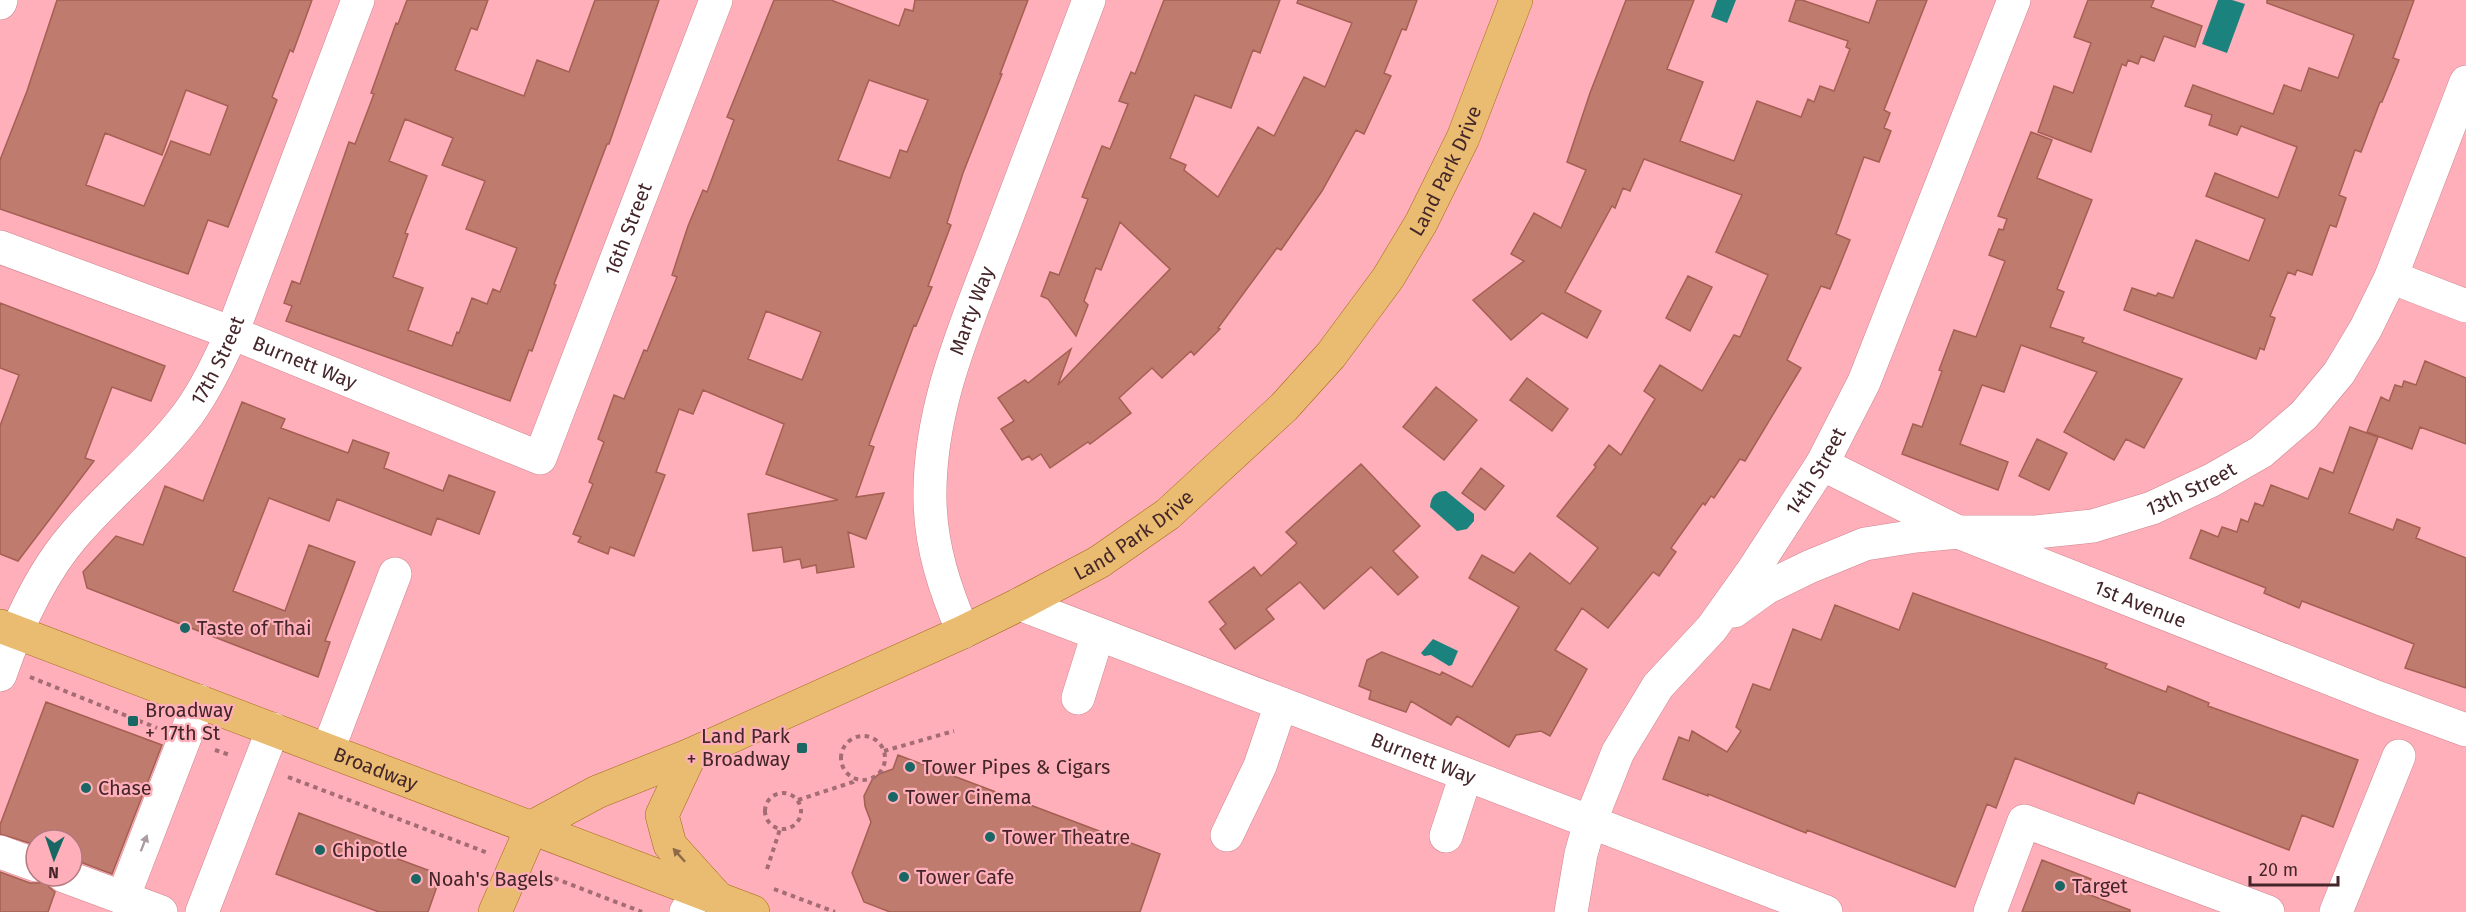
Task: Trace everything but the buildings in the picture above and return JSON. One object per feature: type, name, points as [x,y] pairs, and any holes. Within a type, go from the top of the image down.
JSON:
[{"type":"main road","name":"Land Park Drive","points":[[532,827],[597,792],[690,755],[1020,604],[1099,562],[1168,514],[1284,407],[1331,355],[1388,278],[1421,223],[1463,138],[1516,0]]},
{"type":"main road","name":"Broadway","points":[[9,629],[532,827],[701,900],[753,912]]},
{"type":"main road","points":[[690,755],[662,815],[670,845],[701,900]]},
{"type":"main road","points":[[495,912],[532,827]]},
{"type":"street","name":"17th Street","points":[[2,670],[9,629],[52,565],[74,535],[186,416],[211,376],[232,333],[358,0]]},
{"type":"street","name":"16th Street","points":[[540,458],[716,0]]},
{"type":"street","name":"Marty Way","points":[[963,632],[945,590],[933,543],[930,500],[931,467],[942,396],[954,356],[1089,0]]},
{"type":"street","name":"14th Street","points":[[1571,912],[1579,862],[1590,822],[1618,752],[1658,686],[1712,628],[1754,569],[1822,464],[1864,382],[2014,0]]},
{"type":"street","name":"13th Street","points":[[1712,628],[1766,588],[1819,562],[1864,544],[1958,532],[2036,532],[2093,526],[2152,508],[2212,480],[2260,452],[2304,415],[2339,373],[2366,328],[2391,277],[2466,82]]},
{"type":"street","name":"Burnett Way","points":[[0,247],[232,333],[540,458]]},
{"type":"street","points":[[2391,277],[2466,306]]},
{"type":"street","name":"1st Avenue","points":[[1822,464],[1958,532],[2466,730]]},
{"type":"street","points":[[328,750],[395,574]]},
{"type":"street","name":"Burnett Way","points":[[1020,604],[1826,912]]},
{"type":"street","points":[[1077,698],[1098,634]]},
{"type":"street","points":[[123,898],[199,701]]},
{"type":"street","points":[[1227,835],[1260,766],[1281,704]]},
{"type":"street","points":[[202,912],[273,729]]},
{"type":"street","points":[[2336,912],[2399,756]]},
{"type":"street","points":[[1446,836],[1466,775]]},
{"type":"street","points":[[1990,912],[2024,821],[2268,912]]},
{"type":"street","points":[[0,852],[24,861]]},
{"type":"street","points":[[84,883],[161,912]]},
{"type":"path","points":[[2,670],[39,682],[642,912]]},
{"type":"path","points":[[884,751],[954,731]]},
{"type":"path","points":[[860,736],[868,736],[880,744],[884,751],[884,764],[869,778],[856,778],[849,775],[842,763],[843,748],[847,742],[860,736]]},
{"type":"path","points":[[798,800],[853,782],[856,778]]},
{"type":"path","points":[[783,793],[794,796],[798,800],[802,812],[797,824],[792,828],[780,829],[769,823],[766,818],[768,801],[777,794],[783,793]]},
{"type":"path","points":[[767,869],[780,829]]},
{"type":"water","points":[[1717,0],[1736,0],[1727,23],[1711,17]]},
{"type":"water","points":[[2218,0],[2232,0],[2245,4],[2227,53],[2202,44]]},
{"type":"water","points":[[1446,491],[1474,514],[1474,521],[1467,529],[1457,531],[1430,507],[1434,495]]},
{"type":"water","points":[[1433,639],[1458,651],[1452,665],[1449,666],[1431,655],[1424,656],[1421,653]]},
{"type":"place","name":"Taste of Thai","points":[[185,628]]},
{"type":"place","name":"Broadway + 17th St","points":[[133,721]]},
{"type":"place","name":"Land Park + Broadway","points":[[802,748]]},
{"type":"place","name":"Tower Pipes & Cigars","points":[[910,767]]},
{"type":"place","name":"Chase","points":[[86,788]]},
{"type":"place","name":"Tower Cinema","points":[[893,797]]},
{"type":"place","name":"Tower Theatre","points":[[990,837]]},
{"type":"place","name":"Chipotle","points":[[320,850]]},
{"type":"place","name":"Tower Cafe","points":[[904,877]]},
{"type":"place","name":"Noah's Bagels","points":[[416,879]]},
{"type":"place","name":"Target","points":[[2060,886]]}]
